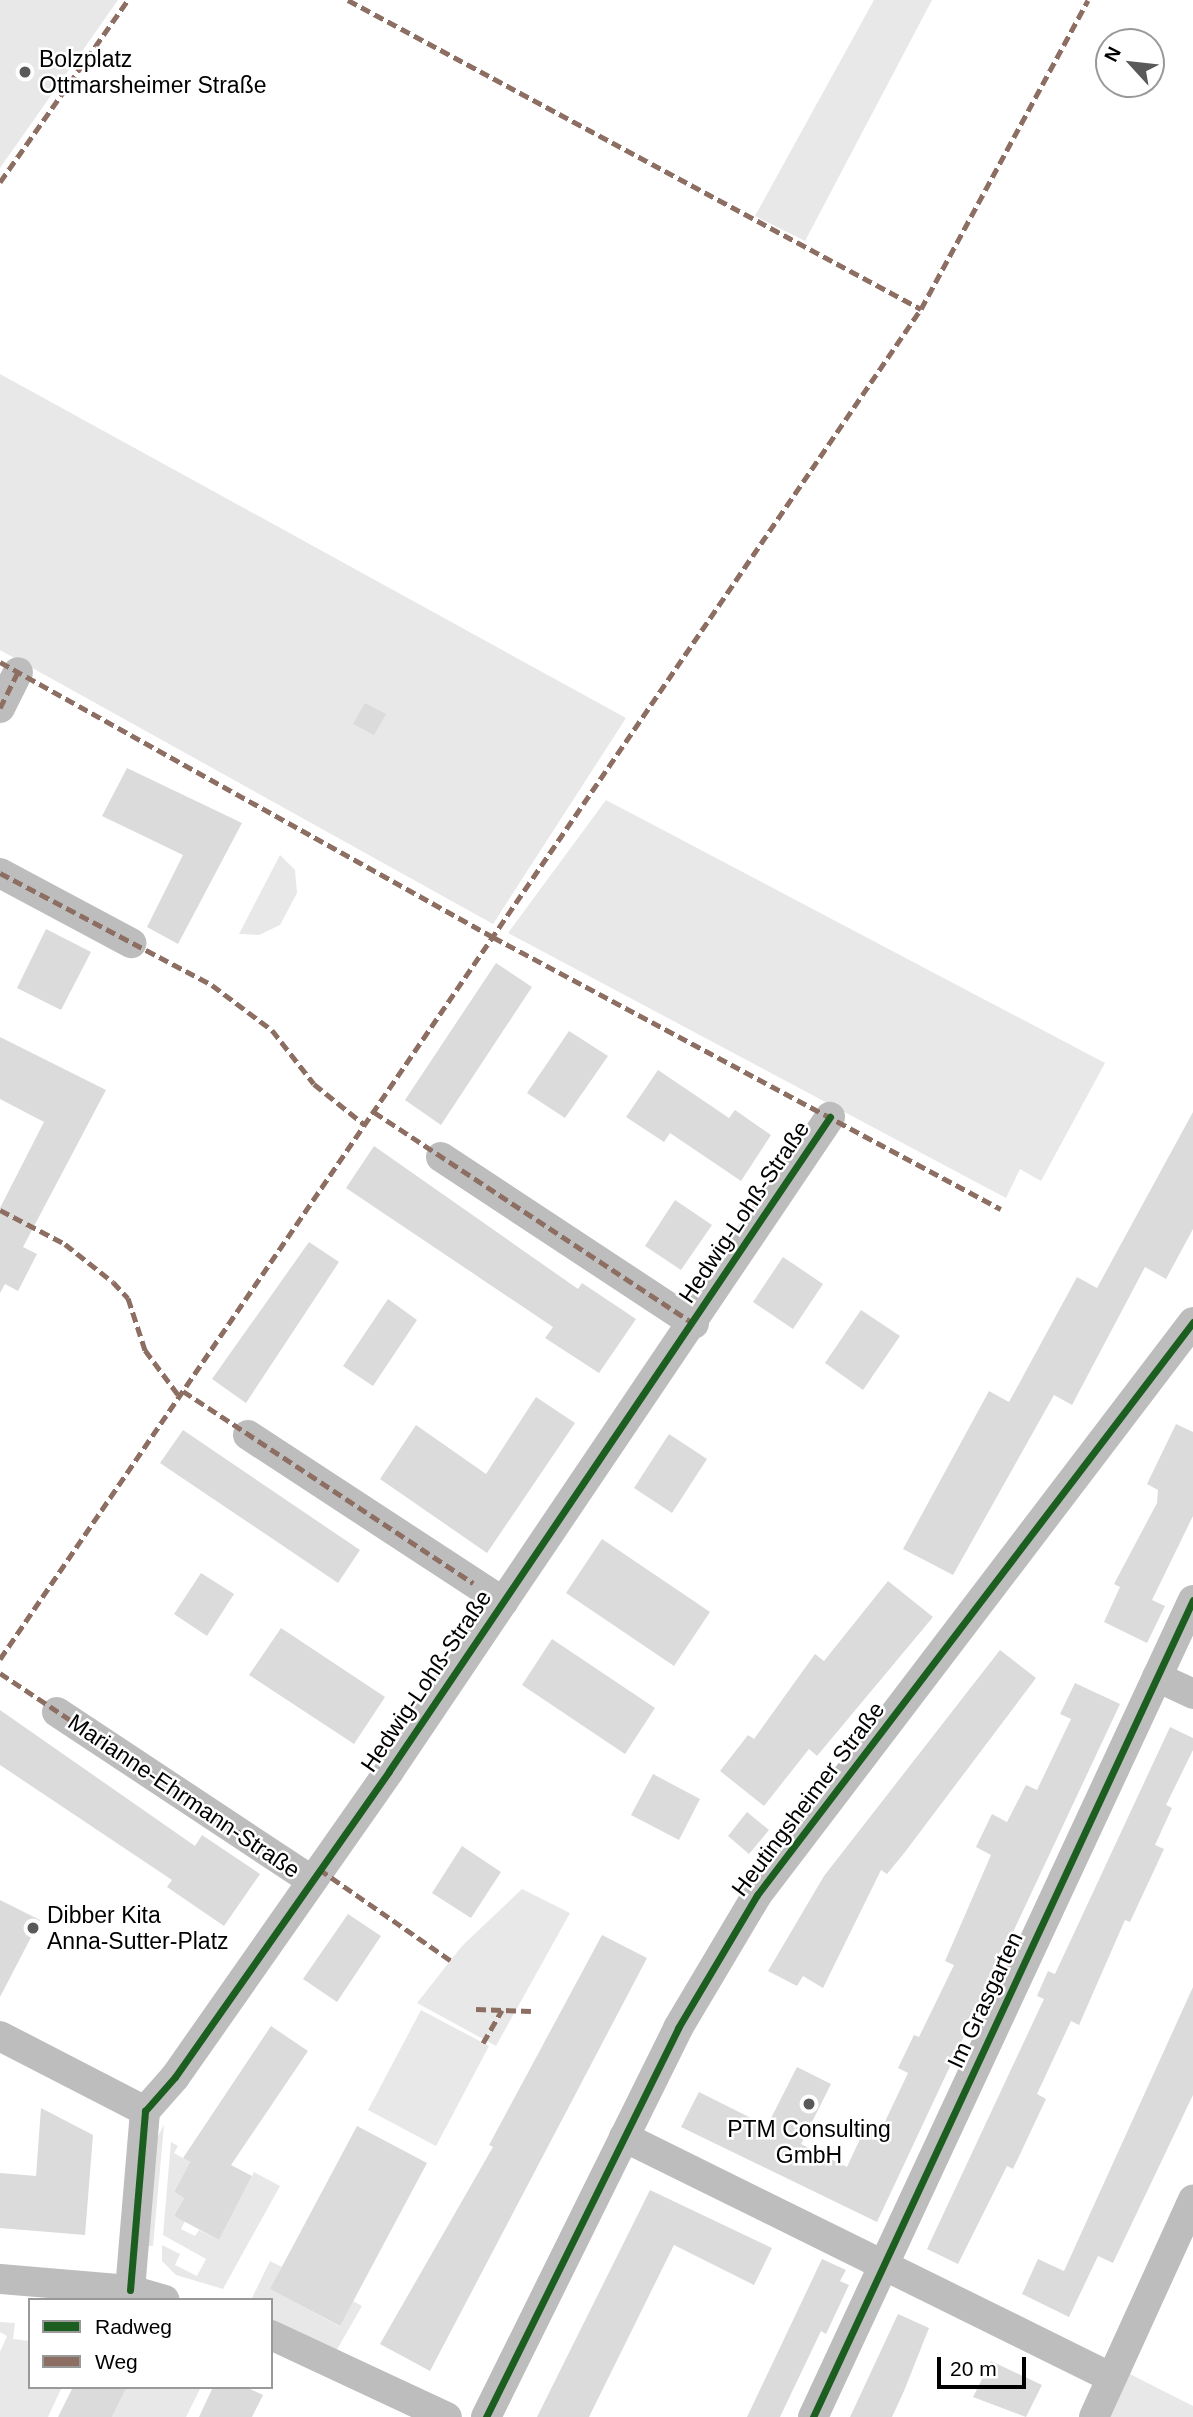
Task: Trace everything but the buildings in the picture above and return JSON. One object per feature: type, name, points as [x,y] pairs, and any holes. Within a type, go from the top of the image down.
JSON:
[{"type":"street","points":[[0,708],[18,672]]},
{"type":"street","points":[[0,873],[131,943]]},
{"type":"street","name":"Hedwig-Lohß-Straße","points":[[145,2110],[175,2077],[503,1602],[694,1324],[830,1118]]},
{"type":"street","points":[[441,1157],[694,1324]]},
{"type":"street","name":"Heutingsheimer Straße","points":[[486,2417],[678,2028],[757,1895],[1193,1322]]},
{"type":"street","points":[[248,1435],[503,1602]]},
{"type":"street","name":"Im Grasgarten","points":[[813,2417],[1193,1600]]},
{"type":"street","points":[[1157,1678],[1193,1694]]},
{"type":"street","name":"Marianne-Ehrmann-Straße","points":[[57,1712],[311,1880]]},
{"type":"street","points":[[0,2036],[145,2110],[130,2290]]},
{"type":"street","points":[[624,2137],[1112,2378]]},
{"type":"street","points":[[1094,2417],[1193,2200]]},
{"type":"street","points":[[0,2278],[130,2290],[158,2298]]},
{"type":"street","points":[[273,2336],[447,2417]]},
{"type":"shaded area","name":"Bolzplatz Ottmarsheimer Straße","points":[[0,0],[118,0],[0,168]]},
{"type":"shaded area","points":[[874,0],[932,0],[805,241],[755,216]]},
{"type":"shaded area","points":[[0,374],[626,718],[493,924],[0,650]]},
{"type":"shaded area","points":[[606,800],[1105,1063],[1041,1181],[1020,1169],[1006,1198],[508,933]]},
{"type":"shaded area","points":[[280,855],[295,870],[297,893],[280,925],[259,935],[239,934]]},
{"type":"shaded area","points":[[522,1889],[570,1913],[496,2046],[417,2003],[462,1946]]},
{"type":"shaded area","points":[[421,2010],[489,2046],[436,2146],[368,2110]]},
{"type":"shaded area","points":[[164,2125],[153,2246],[145,2246],[154,2143]]},
{"type":"shaded area","points":[[171,2142],[178,2146],[174,2153],[190,2162],[174,2192],[184,2198],[174,2216],[185,2221],[181,2229],[195,2236],[199,2230],[219,2240],[254,2172],[280,2186],[223,2289],[176,2275],[162,2261],[162,2245],[180,2254],[175,2265],[197,2276],[206,2259],[163,2235]]},
{"type":"shaded area","points":[[270,2261],[282,2267],[271,2289],[339,2326],[353,2301],[362,2306],[335,2353],[273,2322],[273,2298],[252,2298]]},
{"type":"shaded area","points":[[0,2322],[15,2323],[13,2339],[28,2341],[28,2389],[61,2389],[48,2417],[0,2417],[0,2352],[7,2336],[0,2332]]},
{"type":"shaded area","points":[[1124,2371],[1193,2406],[1193,2417],[1102,2417]]},
{"type":"shaded area","points":[[126,2389],[200,2389],[186,2417],[112,2417]]},
{"type":"marked path","points":[[0,182],[128,0]]},
{"type":"marked path","points":[[348,0],[921,309]]},
{"type":"marked path","points":[[0,1659],[921,309],[1088,0]]},
{"type":"marked path","points":[[0,662],[493,937],[1001,1209]]},
{"type":"marked path","points":[[0,708],[18,672]]},
{"type":"marked path","points":[[0,873],[212,985],[272,1030],[314,1084],[365,1125]]},
{"type":"marked path","points":[[374,1112],[694,1324]]},
{"type":"marked path","points":[[0,1210],[65,1244],[113,1282],[128,1298],[145,1350],[179,1396]]},
{"type":"marked path","points":[[183,1391],[473,1583]]},
{"type":"marked path","points":[[0,1673],[282,1861]]},
{"type":"marked path","points":[[319,1869],[450,1960]]},
{"type":"marked path","points":[[476,2009],[531,2011]]},
{"type":"marked path","points":[[483,2043],[502,2010]]},
{"type":"cycle path","points":[[130,2290],[145,2111],[175,2077],[389,1771],[830,1117]]},
{"type":"cycle path","points":[[486,2417],[678,2028],[757,1895],[1193,1322]]},
{"type":"cycle path","points":[[813,2417],[1193,1600]]},
{"type":"place","name":"Bolzplatz Ottmarsheimer Straße","points":[[25,72]]},
{"type":"place","name":"Dibber Kita Anna-Sutter-Platz","points":[[33,1928]]},
{"type":"place","name":"PTM Consulting GmbH","points":[[809,2104]]}]
